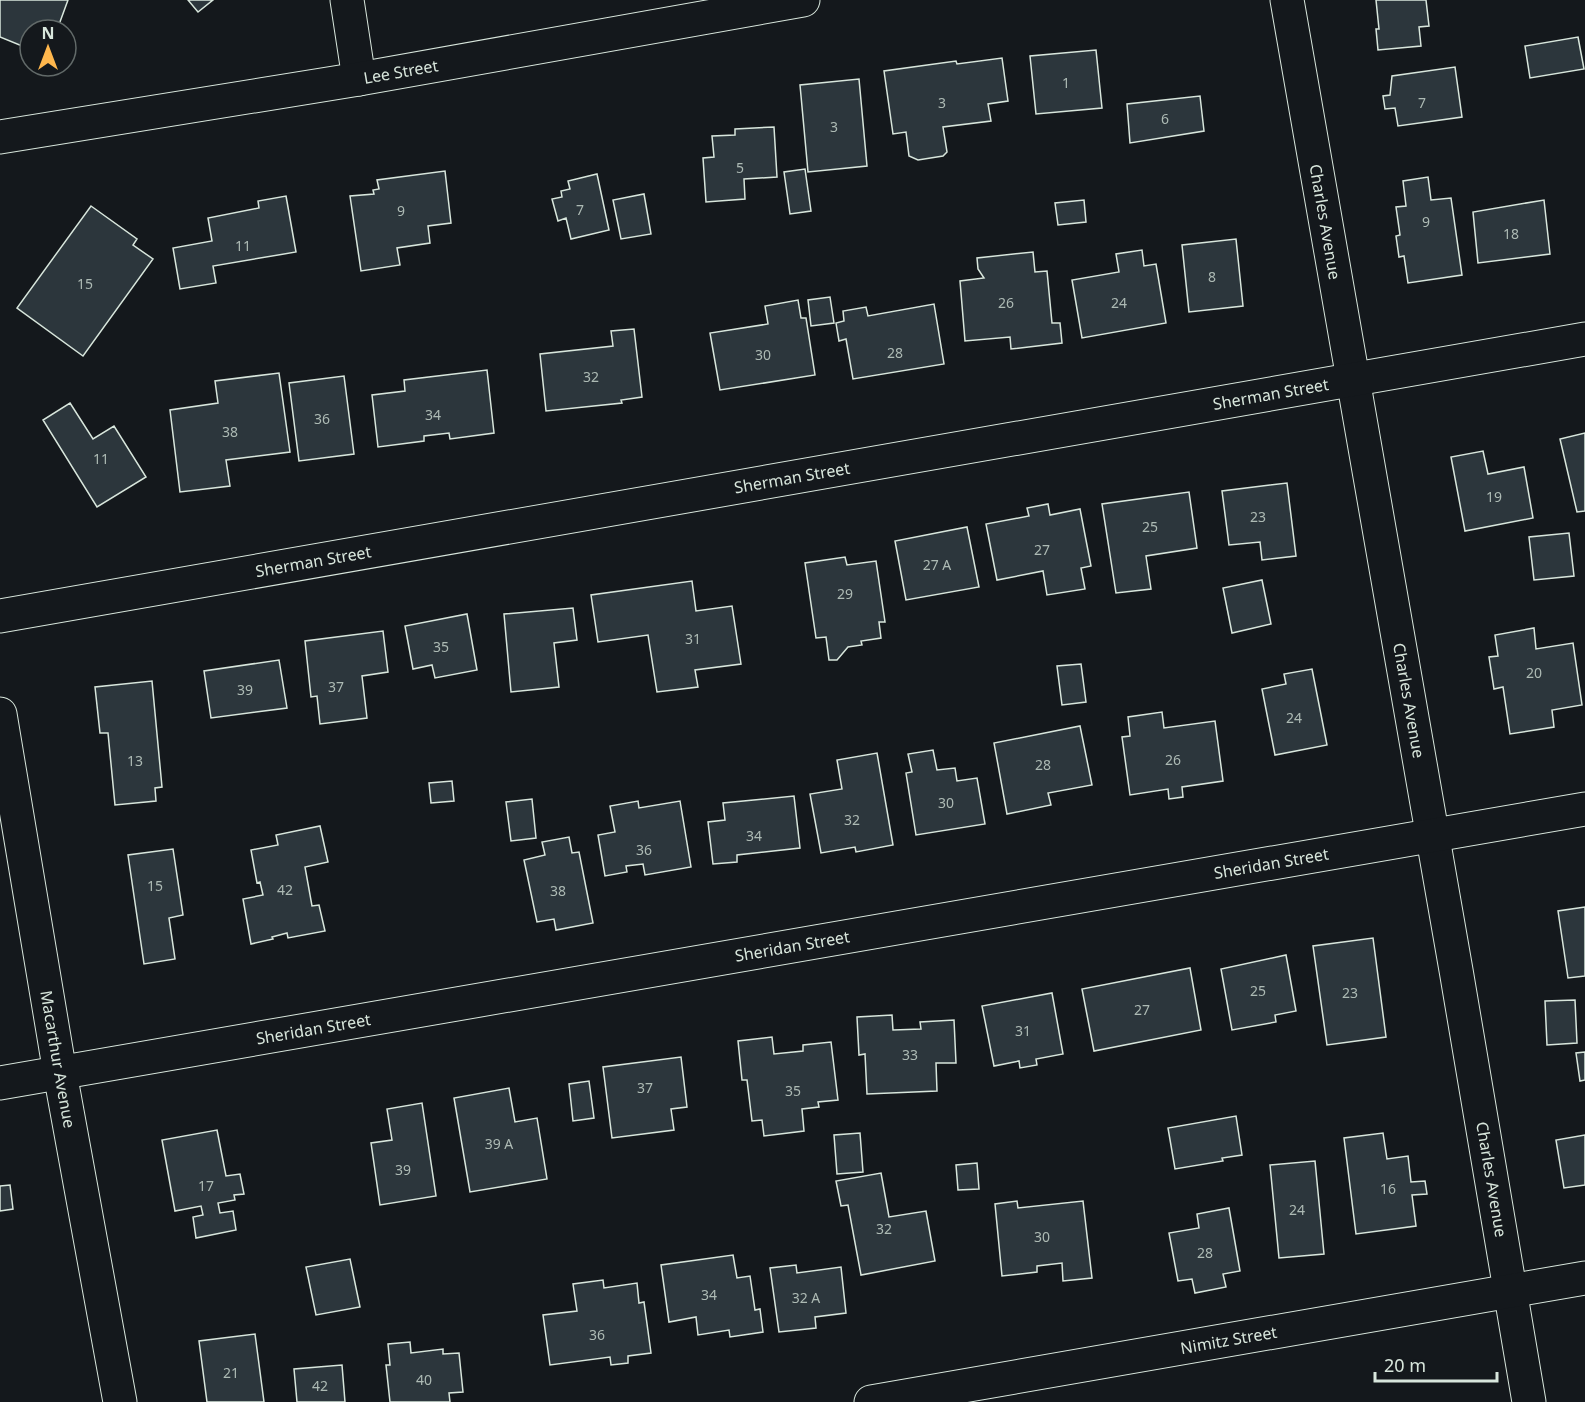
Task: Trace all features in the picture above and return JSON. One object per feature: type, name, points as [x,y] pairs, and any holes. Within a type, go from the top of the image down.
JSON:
[{"type":"street","points":[[347,0],[360,79]]},
{"type":"street","name":"Lee Street","points":[[0,137],[360,79],[803,0]]},
{"type":"street","name":"Charles Avenue","points":[[1287,0],[1434,837],[1529,1402]]},
{"type":"street","name":"Sherman Street","points":[[0,616],[1585,339]]},
{"type":"street","name":"Macarthur Avenue","points":[[0,714],[60,1073],[120,1402]]},
{"type":"street","name":"Sheridan Street","points":[[0,1083],[1434,837],[1585,809]]},
{"type":"street","name":"Nimitz Street","points":[[871,1402],[1585,1278]]},
{"type":"building","points":[[0,0],[68,0],[61,18],[18,18],[18,44],[0,37]]},
{"type":"building","points":[[188,0],[213,0],[198,12]]},
{"type":"building","points":[[1376,0],[1426,0],[1429,26],[1419,27],[1421,46],[1378,50],[1376,29],[1379,29]]},
{"type":"building","points":[[1578,37],[1584,69],[1530,78],[1525,46]]},
{"type":"building","points":[[1096,50],[1102,108],[1036,114],[1030,56]]},
{"type":"building","points":[[1002,58],[1008,101],[988,104],[991,121],[943,127],[947,152],[943,156],[918,160],[909,156],[906,132],[893,134],[884,71],[956,61],[957,64]]},
{"type":"building","points":[[1455,67],[1462,117],[1398,126],[1395,108],[1385,109],[1383,96],[1390,95],[1392,76]]},
{"type":"building","points":[[859,79],[867,166],[808,172],[800,85]]},
{"type":"building","points":[[1200,96],[1204,131],[1130,143],[1127,104]]},
{"type":"building","points":[[774,127],[777,177],[744,179],[745,199],[706,202],[703,158],[714,157],[712,136],[735,135],[735,129]]},
{"type":"building","points":[[805,169],[811,211],[790,214],[784,172]]},
{"type":"building","points":[[445,171],[451,223],[428,226],[430,243],[397,248],[400,265],[361,271],[350,196],[374,194],[373,190],[379,189],[377,180]]},
{"type":"building","points":[[597,174],[609,230],[571,239],[566,218],[558,221],[552,199],[562,197],[561,191],[570,189],[568,181]]},
{"type":"building","points":[[1428,177],[1431,200],[1451,198],[1462,275],[1408,283],[1404,256],[1399,257],[1396,236],[1400,235],[1396,207],[1406,206],[1403,181]]},
{"type":"building","points":[[644,194],[651,234],[621,239],[613,200]]},
{"type":"building","points":[[286,196],[296,252],[213,266],[216,283],[180,289],[173,248],[212,241],[208,218],[259,208],[258,201]]},
{"type":"building","points":[[1084,200],[1086,222],[1058,225],[1055,203]]},
{"type":"building","points":[[1544,200],[1550,254],[1478,263],[1473,212]]},
{"type":"building","points":[[91,206],[137,239],[133,245],[153,259],[83,356],[17,308]]},
{"type":"building","points":[[1236,239],[1243,306],[1189,312],[1182,245]]},
{"type":"building","points":[[1142,250],[1144,266],[1156,264],[1166,323],[1082,338],[1072,280],[1119,272],[1116,254]]},
{"type":"building","points":[[1033,252],[1035,272],[1047,271],[1052,323],[1060,323],[1062,343],[1011,349],[1010,337],[965,341],[960,281],[984,278],[978,269],[977,258]]},
{"type":"building","points":[[830,297],[834,323],[811,326],[808,300]]},
{"type":"building","points":[[798,300],[801,318],[806,318],[815,375],[720,390],[710,333],[768,324],[765,306]]},
{"type":"building","points":[[934,304],[944,364],[853,379],[846,339],[839,341],[836,323],[844,321],[843,311],[866,307],[868,316]]},
{"type":"building","points":[[634,329],[642,397],[621,400],[622,403],[546,411],[540,354],[613,346],[611,331]]},
{"type":"building","points":[[487,370],[494,433],[450,439],[449,433],[424,436],[424,441],[378,447],[372,395],[405,391],[404,380]]},
{"type":"building","points":[[279,373],[290,452],[226,460],[230,486],[180,492],[170,410],[218,403],[215,381]]},
{"type":"building","points":[[344,376],[354,454],[299,461],[289,383]]},
{"type":"building","points":[[70,403],[93,439],[114,426],[146,477],[97,507],[43,420]]},
{"type":"building","points":[[1585,433],[1585,511],[1577,512],[1560,439]]},
{"type":"building","points":[[1483,451],[1488,474],[1524,467],[1533,518],[1465,531],[1451,457]]},
{"type":"building","points":[[1287,483],[1296,556],[1262,560],[1260,542],[1229,545],[1222,491]]},
{"type":"building","points":[[1189,492],[1197,548],[1146,556],[1151,589],[1116,593],[1102,504]]},
{"type":"building","points":[[1048,504],[1050,515],[1080,509],[1091,566],[1081,568],[1085,589],[1047,595],[1043,571],[997,580],[986,524],[1029,516],[1027,508]]},
{"type":"building","points":[[967,527],[979,587],[906,600],[895,541]]},
{"type":"building","points":[[1569,533],[1574,576],[1534,580],[1529,537]]},
{"type":"building","points":[[845,557],[847,565],[876,561],[885,622],[879,622],[881,638],[861,641],[862,645],[848,647],[837,660],[829,660],[826,637],[816,638],[805,563]]},
{"type":"building","points":[[1262,580],[1271,624],[1232,633],[1223,588]]},
{"type":"building","points":[[692,581],[696,611],[732,606],[741,664],[695,670],[698,687],[657,692],[648,635],[598,642],[591,595]]},
{"type":"building","points":[[573,608],[577,640],[554,643],[559,687],[511,692],[504,614]]},
{"type":"building","points":[[467,614],[477,670],[435,678],[432,665],[413,669],[405,626]]},
{"type":"building","points":[[1534,628],[1536,649],[1573,643],[1582,705],[1552,710],[1554,727],[1510,734],[1503,687],[1494,689],[1489,657],[1498,656],[1495,635]]},
{"type":"building","points":[[383,631],[388,672],[362,676],[367,718],[320,724],[317,696],[311,697],[305,641]]},
{"type":"building","points":[[279,660],[287,708],[211,718],[204,671]]},
{"type":"building","points":[[1081,664],[1086,702],[1062,705],[1057,666]]},
{"type":"building","points":[[1312,669],[1327,745],[1275,755],[1262,689],[1286,684],[1284,674]]},
{"type":"building","points":[[152,681],[162,787],[155,788],[156,801],[115,805],[108,733],[100,733],[95,687]]},
{"type":"building","points":[[1162,712],[1164,728],[1215,721],[1223,781],[1182,787],[1183,797],[1169,799],[1168,789],[1130,795],[1122,737],[1130,736],[1128,717]]},
{"type":"building","points":[[1080,726],[1092,785],[1048,793],[1051,805],[1007,814],[994,743]]},
{"type":"building","points":[[933,750],[937,770],[955,768],[957,781],[977,778],[985,824],[916,835],[906,773],[912,772],[908,754]]},
{"type":"building","points":[[877,753],[893,845],[856,852],[855,847],[821,853],[810,794],[842,789],[837,760]]},
{"type":"building","points":[[452,781],[454,801],[431,803],[429,783]]},
{"type":"building","points":[[794,796],[800,848],[737,855],[737,862],[713,864],[708,822],[725,820],[723,803]]},
{"type":"building","points":[[532,799],[536,838],[511,841],[506,802]]},
{"type":"building","points":[[638,801],[639,808],[680,801],[691,867],[645,875],[643,864],[626,866],[627,872],[605,876],[598,835],[615,832],[610,806]]},
{"type":"building","points":[[320,826],[328,862],[305,867],[312,906],[319,905],[325,931],[288,938],[287,933],[251,944],[243,899],[263,895],[260,882],[257,883],[251,850],[278,845],[276,835]]},
{"type":"building","points":[[569,837],[572,853],[579,852],[593,923],[556,930],[554,919],[537,922],[524,860],[545,855],[542,842]]},
{"type":"building","points":[[173,849],[183,915],[169,918],[175,959],[144,964],[128,855]]},
{"type":"building","points":[[1585,907],[1585,976],[1568,978],[1558,911]]},
{"type":"building","points":[[1373,938],[1386,1037],[1327,1045],[1313,946]]},
{"type":"building","points":[[1286,955],[1296,1011],[1275,1015],[1276,1022],[1232,1030],[1221,969]]},
{"type":"building","points":[[1190,968],[1201,1030],[1094,1051],[1082,989]]},
{"type":"building","points":[[1052,993],[1063,1054],[1036,1059],[1037,1065],[1020,1068],[1019,1061],[994,1066],[982,1006]]},
{"type":"building","points":[[1575,1000],[1577,1043],[1547,1045],[1545,1001]]},
{"type":"building","points":[[892,1015],[893,1030],[921,1029],[920,1022],[954,1020],[956,1063],[936,1063],[937,1091],[867,1094],[865,1054],[859,1055],[857,1017]]},
{"type":"building","points":[[772,1037],[774,1054],[803,1051],[803,1045],[831,1042],[838,1100],[818,1102],[819,1107],[802,1109],[804,1131],[764,1136],[762,1120],[752,1121],[747,1080],[742,1080],[738,1041]]},
{"type":"building","points":[[1585,1052],[1585,1080],[1580,1081],[1576,1053]]},
{"type":"building","points":[[681,1057],[687,1107],[671,1109],[674,1130],[612,1138],[603,1067]]},
{"type":"building","points":[[589,1081],[594,1118],[573,1121],[569,1084]]},
{"type":"building","points":[[509,1088],[515,1122],[537,1118],[547,1179],[470,1192],[454,1098]]},
{"type":"building","points":[[422,1103],[436,1196],[380,1205],[371,1143],[392,1140],[387,1109]]},
{"type":"building","points":[[1236,1116],[1242,1155],[1222,1158],[1223,1161],[1175,1169],[1168,1128]]},
{"type":"building","points":[[217,1130],[226,1176],[240,1174],[244,1194],[234,1195],[235,1200],[218,1203],[220,1213],[233,1211],[236,1230],[196,1238],[193,1217],[203,1215],[201,1206],[175,1211],[162,1140]]},
{"type":"building","points":[[860,1133],[863,1172],[837,1174],[834,1135]]},
{"type":"building","points":[[1383,1133],[1387,1159],[1408,1156],[1411,1182],[1425,1181],[1427,1194],[1412,1195],[1416,1226],[1356,1234],[1344,1138]]},
{"type":"building","points":[[1585,1135],[1585,1185],[1564,1188],[1556,1140]]},
{"type":"building","points":[[1315,1161],[1324,1254],[1279,1258],[1270,1165]]},
{"type":"building","points":[[977,1163],[979,1189],[958,1190],[956,1165]]},
{"type":"building","points":[[881,1173],[889,1217],[926,1211],[935,1261],[861,1275],[848,1205],[841,1206],[836,1181]]},
{"type":"building","points":[[10,1185],[13,1209],[0,1211],[0,1186]]},
{"type":"building","points":[[1017,1201],[1018,1208],[1083,1201],[1092,1278],[1063,1281],[1062,1263],[1037,1266],[1037,1272],[1002,1276],[995,1204]]},
{"type":"building","points":[[1229,1208],[1240,1271],[1223,1274],[1226,1287],[1195,1293],[1192,1279],[1178,1281],[1169,1233],[1199,1228],[1197,1214]]},
{"type":"building","points":[[733,1255],[737,1278],[750,1276],[755,1310],[760,1309],[763,1332],[730,1337],[729,1330],[698,1335],[696,1317],[669,1322],[661,1265]]},
{"type":"building","points":[[350,1259],[360,1307],[316,1315],[306,1267]]},
{"type":"building","points":[[796,1265],[797,1273],[841,1267],[846,1313],[815,1317],[816,1328],[779,1332],[770,1268]]},
{"type":"building","points":[[603,1280],[604,1288],[637,1283],[639,1303],[644,1302],[651,1353],[628,1356],[628,1363],[611,1365],[610,1357],[550,1365],[543,1315],[577,1311],[573,1284]]},
{"type":"building","points":[[255,1334],[264,1402],[207,1402],[199,1341]]},
{"type":"building","points":[[410,1342],[411,1353],[443,1349],[443,1354],[459,1353],[463,1392],[449,1393],[450,1402],[390,1402],[386,1365],[390,1365],[388,1344]]},
{"type":"building","points":[[342,1365],[345,1402],[297,1402],[294,1369]]}]
